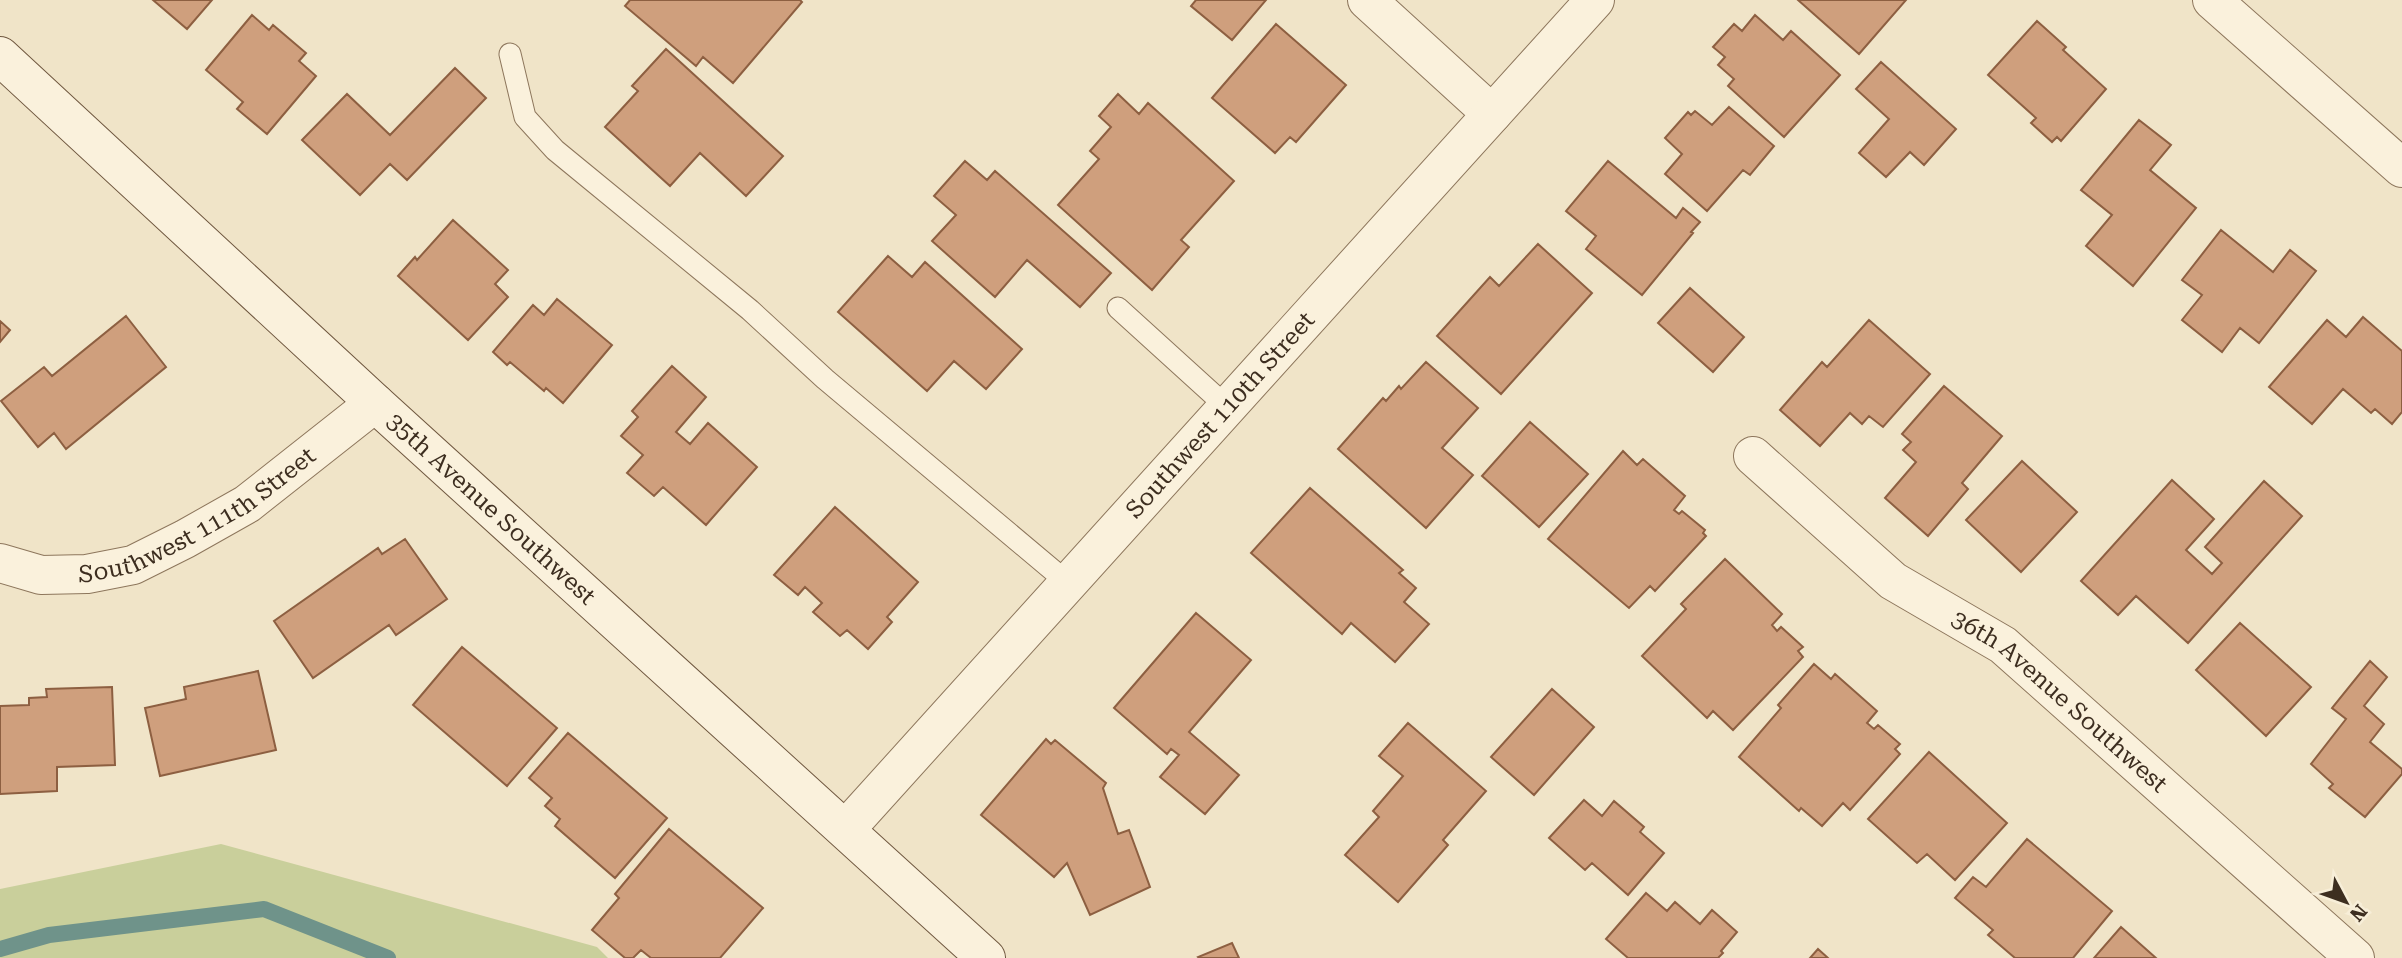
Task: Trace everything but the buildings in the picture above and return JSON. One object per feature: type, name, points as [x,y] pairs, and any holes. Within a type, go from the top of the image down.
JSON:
[{"type":"street","points":[[1367,0],[1492,114]]},
{"type":"street","name":"Southwest 110th Street","points":[[846,829],[1595,0]]},
{"type":"street","points":[[2212,0],[2402,168]]},
{"type":"street","name":"35th Avenue Southwest","points":[[0,56],[375,403],[986,958]]},
{"type":"street","name":"Southwest 111th Street","points":[[0,562],[41,575],[87,574],[133,565],[247,504],[375,403]]},
{"type":"street","name":"36th Avenue Southwest","points":[[1753,456],[1893,581],[2003,645],[2356,958]]},
{"type":"lane","points":[[510,54],[526,117],[555,149],[750,310],[825,379],[1068,583]]},
{"type":"lane","points":[[1118,308],[1227,407]]},
{"type":"green space","points":[[221,844],[597,947],[608,958],[0,958],[0,889]]},
{"type":"waterway","points":[[0,949],[49,935],[264,909],[388,958]]}]
